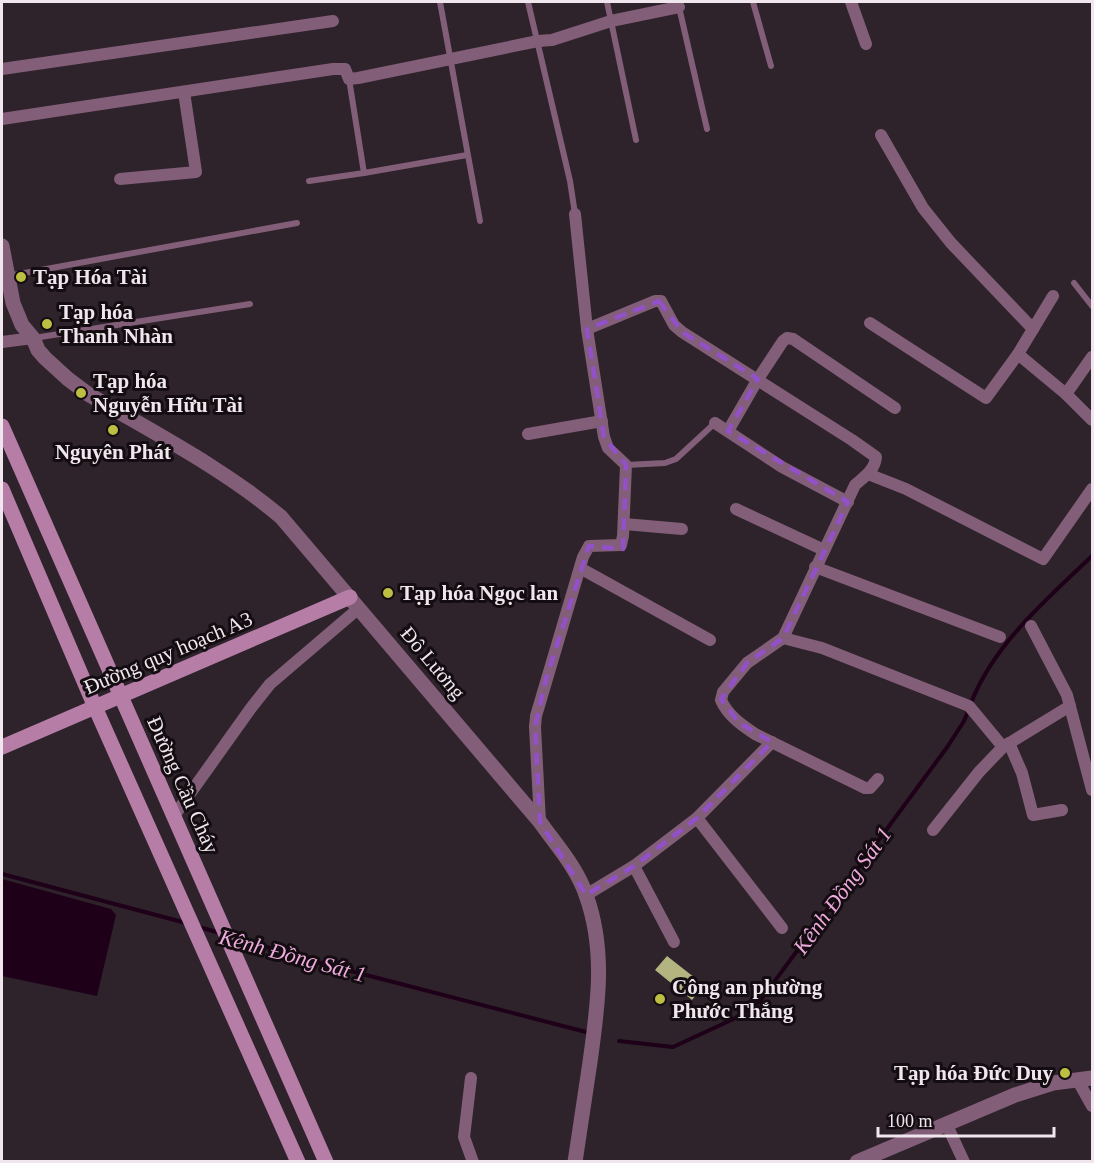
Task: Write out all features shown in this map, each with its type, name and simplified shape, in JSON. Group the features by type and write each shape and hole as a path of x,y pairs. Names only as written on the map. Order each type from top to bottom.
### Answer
{"main road":[{"name":"Đường Cầu Cháy","path":"2,426 326,1161"},
{"path":"2,489 95,707 298,1161"},
{"name":"Đường quy hoạch A3","path":"2,747 120,696 354,602"}],"street":[{"path":"851,2 866,44"},
{"path":"2,119 333,69 345,69 349,80 552,40 611,21 678,4"},
{"path":"2,69 333,21"},
{"path":"120,179 196,172 184,92"},
{"path":"881,135 923,208 944,235 1033,329"},
{"path":"540,822 536,716 580,568 589,546 621,545 624,524 626,465 608,448 602,422 586,329 575,214"},
{"name":"Đô Lương","path":"2,246 7,276 22,325 45,358 88,394 218,470 261,500 289,525 540,822 575,870 596,926 599,976 596,1016 576,1161"},
{"path":"870,323 986,398 1018,354 1053,296"},
{"path":"586,329 659,301 663,303 674,325 682,332 874,455 876,461 868,474 855,485 783,638 747,663 722,696 724,706 739,723 772,742 864,788 870,788 878,779"},
{"path":"2,342 33,338"},
{"path":"728,431 783,341 790,338 895,408"},
{"path":"1018,354 1066,394 1092,420"},
{"path":"1066,394 1092,357"},
{"path":"528,434 602,422"},
{"path":"716,423 782,467 848,502"},
{"path":"868,474 906,489 1043,559 1092,489"},
{"path":"736,509 824,550"},
{"path":"624,524 682,529"},
{"path":"815,567 1000,637"},
{"path":"580,568 710,640"},
{"path":"174,816 270,684 354,602"},
{"path":"1031,626 1067,695 1092,790"},
{"path":"783,638 822,648 969,706 1006,745 1022,773 1034,814 1062,810"},
{"path":"933,830 979,772 1006,745 1070,706"},
{"path":"586,895 634,866 697,818 772,742"},
{"path":"697,818 782,928"},
{"path":"634,866 674,942"},
{"path":"471,1077 464,1137 473,1161"},
{"path":"857,1161 1015,1095 1053,1083 1085,1078 1092,1106"},
{"path":"946,1123 964,1161"}],"lane":[{"path":"440,2 480,222"},
{"path":"528,2 570,181 575,214"},
{"path":"607,2 636,140"},
{"path":"753,2 771,66"},
{"path":"678,4 707,129"},
{"path":"349,80 364,173"},
{"path":"309,181 467,155"},
{"path":"7,276 297,223"},
{"path":"1074,283 1092,306"},
{"path":"33,338 250,304"},
{"path":"626,465 665,463 676,459 716,423"}],"highlighted area":[{"path":"659,301 682,332 758,379 728,431 848,502 783,638 747,663 721,699 739,723 772,742 697,818 634,866 586,895 540,822 535,727 546,679 589,546 623,549 626,465 604,437 587,329"}],"shaded area":[{"path":"2,879 111,909 116,915 97,996 2,976"}],"building":[{"path":"667,956 704,985 692,1000 655,970"}],"waterway":[{"name":"Kênh Đồng Sát 1","path":"971,703 993,661 1008,642 1040,606 1092,556"},
{"name":"Kênh Đồng Sát 1","path":"619,1041 673,1047 740,1016 760,1001 948,746 968,711"},
{"name":"Kênh Đồng Sát 1","path":"2,874 186,923"},
{"name":"Kênh Đồng Sát 1","path":"199,927 220,933"},
{"name":"Kênh Đồng Sát 1","path":"231,936 316,962 586,1032"}],"place":[{"name":"Tạp Hóa Tài","path":"21,277"},
{"name":"Tạp hóa Thanh Nhàn","path":"47,324"},
{"name":"Tạp hóa Nguyễn Hữu Tài","path":"81,393"},
{"name":"Nguyên Phát","path":"113,430"},
{"name":"Tạp hóa Ngọc lan","path":"388,593"},
{"name":"Công an phường Phước Thắng","path":"660,999"},
{"name":"Tạp hóa Đức Duy","path":"1065,1073"}]}
